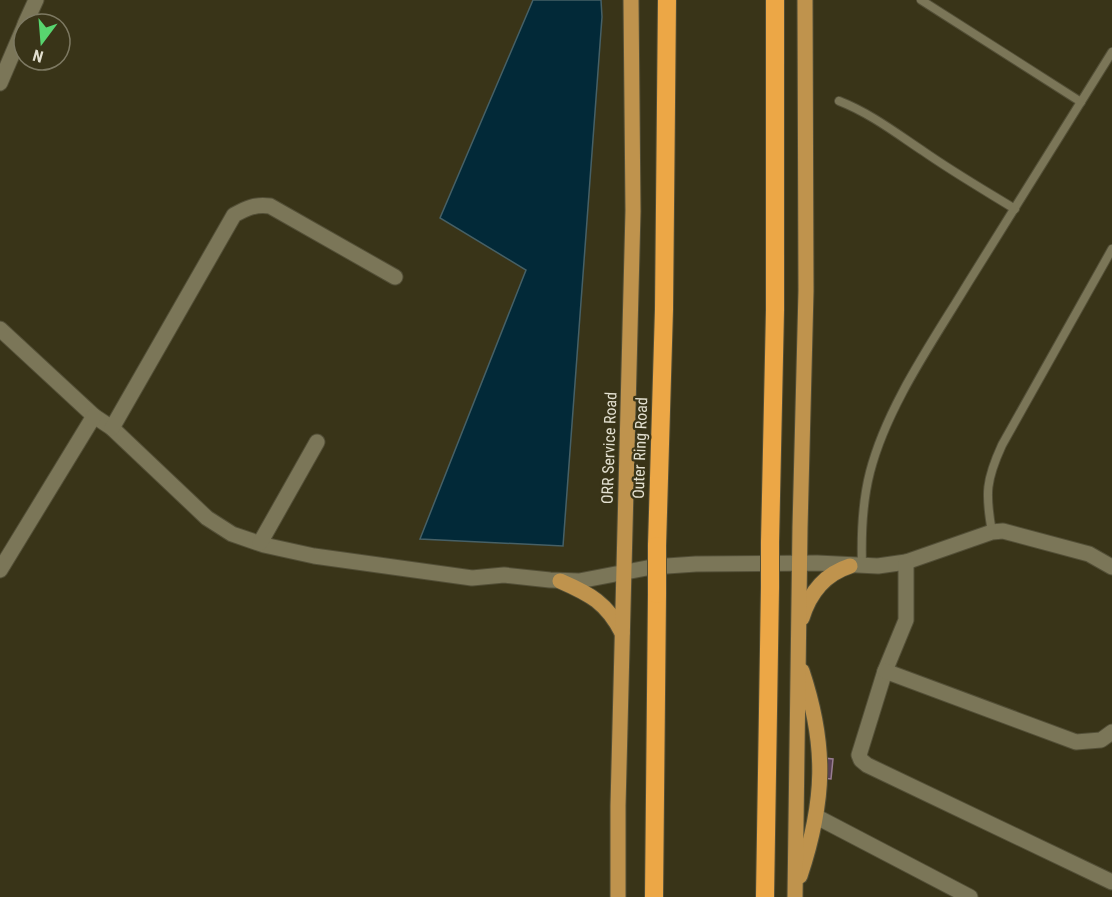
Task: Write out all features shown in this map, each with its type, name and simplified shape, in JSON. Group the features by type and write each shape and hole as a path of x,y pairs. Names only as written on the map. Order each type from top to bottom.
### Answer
{"highway":[{"name":"Outer Ring Road","path":"654,897 657,546 664,309 667,0"},
{"path":"765,897 775,310 775,0"}],"main road":[{"name":"ORR Service Road","path":"618,897 618,806 633,211 631,0"},
{"path":"795,893 799,563 806,291 805,0"},
{"path":"799,628 804,611 817,586 837,570 856,566"},
{"path":"560,581 591,595 603,605 615,618 622,633"},
{"path":"795,893 811,843 820,793 820,752 812,702 798,659"}],"street":[{"path":"0,83 12,56"},
{"path":"112,428 234,215 247,207 258,204 270,206 395,277"},
{"path":"0,329 94,416 112,428 207,518 232,534 314,556 472,578 504,575 579,581 672,565 799,563 856,566 906,562 992,532 1012,532 1089,554 1112,567"},
{"path":"0,570 94,416"},
{"path":"260,543 317,442"},
{"path":"906,562 906,620 885,671 859,755 861,760 867,765 1112,882"},
{"path":"885,671 1076,742 1101,740 1111,734"},
{"path":"817,817 970,897"}],"lane":[{"path":"921,0 1081,102"},
{"path":"856,566 861,540 863,504 870,471 895,407 1112,52"},
{"path":"839,101 856,107 1015,209"},
{"path":"992,532 986,492 991,468 1112,249"}],"water":[{"path":"533,0 601,0 602,17 563,546 420,539 526,270 440,218"}],"building":[{"path":"824,758 833,759 831,779 822,778"}]}
